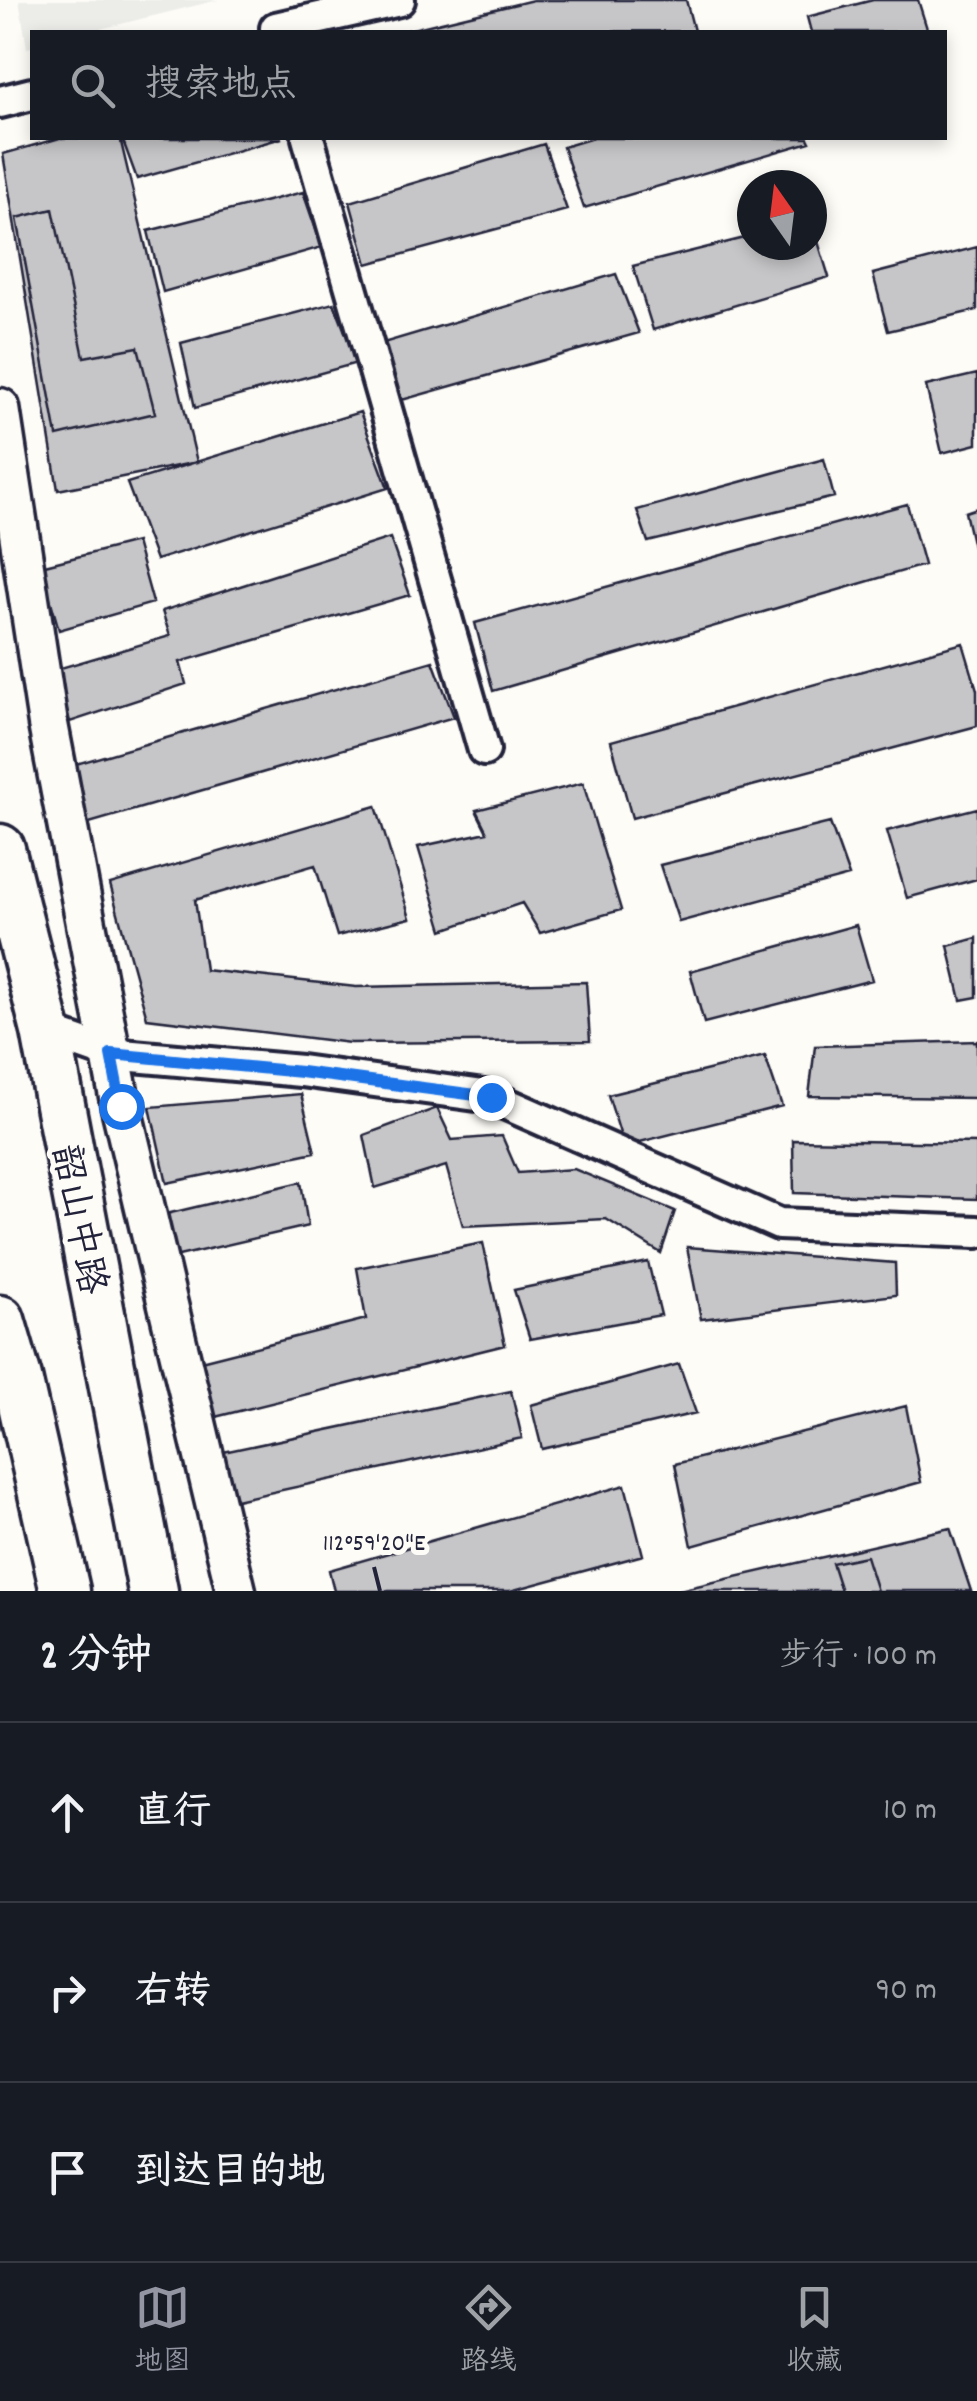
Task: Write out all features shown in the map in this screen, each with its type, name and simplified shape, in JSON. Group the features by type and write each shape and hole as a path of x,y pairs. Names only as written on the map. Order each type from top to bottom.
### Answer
{"main road":[{"name":"韶山中路","path":"0,849 46,1031 153,1591"},
{"path":"0,1320 8,1380 65,1591"}],"street":[{"path":"275,30 399,0"},
{"path":"0,102 30,94"},
{"path":"309,140 484,750"},
{"path":"0,408 48,724 111,1054 236,1591"},
{"path":"46,1031 111,1054 301,1072 491,1097 779,1224 977,1232"}],"shaded area":[{"path":"19,0 218,0 96,30 30,30 27,48"}],"building":[{"path":"533,0 686,0 694,30 408,30"},
{"path":"873,0 918,0 927,30 810,30 807,17"},
{"path":"53,140 120,140 197,462 58,490 3,154"},
{"path":"123,140 275,140 137,179"},
{"path":"586,140 810,142 584,208 563,147"},
{"path":"544,144 567,210 367,264 350,202"},
{"path":"303,192 322,247 163,292 148,231"},
{"path":"53,209 84,357 138,347 155,413 57,436 17,218"},
{"path":"737,240 737,260 824,260 829,277 653,330 633,266"},
{"path":"977,247 977,310 888,331 873,274"},
{"path":"616,274 639,333 402,400 383,343"},
{"path":"334,303 357,363 195,408 181,343"},
{"path":"977,374 977,444 942,453 926,386"},
{"path":"360,412 388,488 156,560 127,483"},
{"path":"824,459 834,497 648,542 637,510"},
{"path":"907,504 924,565 493,691 475,623"},
{"path":"977,508 977,560 976,560 965,512"},
{"path":"390,538 410,595 180,662 186,684 70,722 57,669 170,636 162,611"},
{"path":"136,542 153,603 59,630 41,566"},
{"path":"963,643 977,690 977,726 632,818 611,741"},
{"path":"433,661 454,717 86,824 69,766"},
{"path":"583,783 621,910 540,933 522,903 443,930 418,847 487,832 476,810"},
{"path":"376,806 410,918 337,936 315,865 195,900 205,970 356,987 586,982 590,1041 350,1043 147,1018 110,884"},
{"path":"977,808 977,879 907,898 887,831"},
{"path":"830,823 849,876 679,922 660,865"},
{"path":"856,925 872,980 704,1023 690,971"},
{"path":"977,938 977,997 961,1000 948,946"},
{"path":"977,1041 977,1098 809,1096 815,1046"},
{"path":"765,1056 782,1106 624,1146 608,1095"},
{"path":"301,1094 315,1152 167,1183 150,1107"},
{"path":"437,1108 452,1140 502,1136 518,1173 574,1169 675,1211 661,1253 606,1219 463,1226 446,1166 375,1188 364,1135"},
{"path":"793,1140 977,1143 977,1199 794,1193"},
{"path":"301,1182 308,1226 170,1258 158,1216"},
{"path":"483,1243 505,1345 203,1420 189,1364 366,1319 357,1268"},
{"path":"687,1247 895,1263 896,1295 701,1319"},
{"path":"648,1262 661,1315 530,1339 514,1290"},
{"path":"679,1364 696,1413 542,1449 531,1405"},
{"path":"511,1391 522,1438 227,1502 214,1454"},
{"path":"906,1406 921,1482 692,1546 675,1464"},
{"path":"625,1485 643,1555 510,1591 334,1591 329,1570"},
{"path":"950,1528 971,1591 675,1591"},
{"path":"866,1556 877,1591 841,1591 832,1563"}],"route":[{"path":"121,1106 111,1054 301,1072 491,1097"}]}
